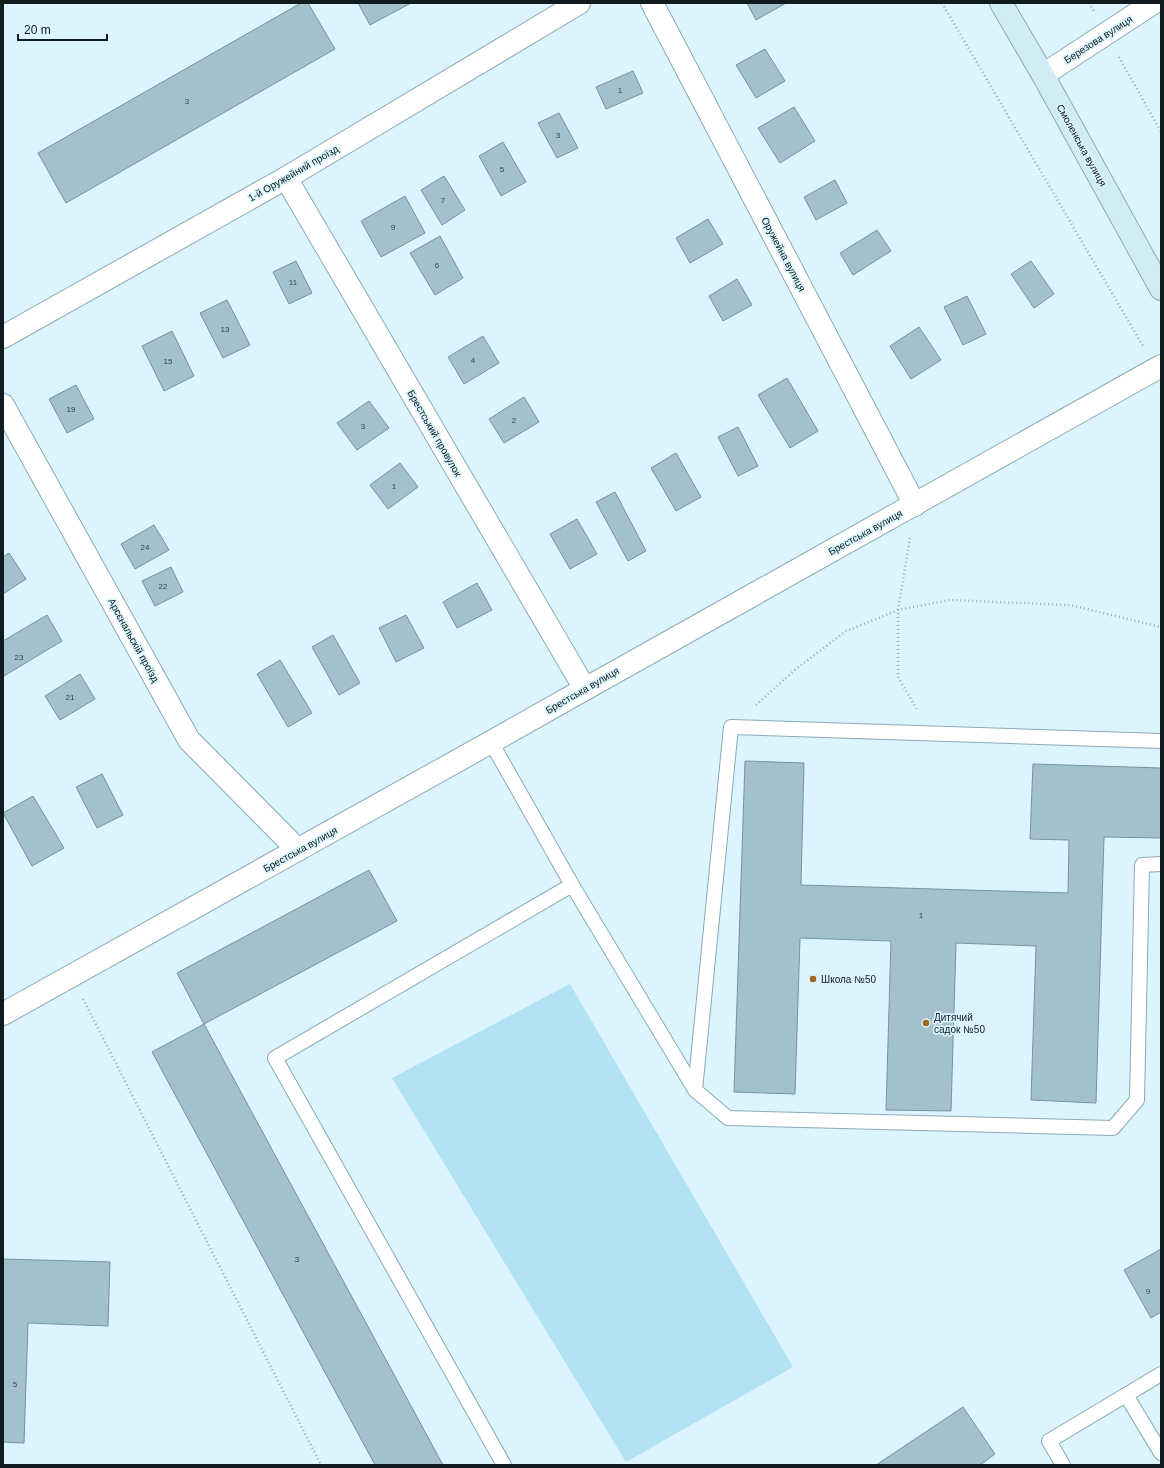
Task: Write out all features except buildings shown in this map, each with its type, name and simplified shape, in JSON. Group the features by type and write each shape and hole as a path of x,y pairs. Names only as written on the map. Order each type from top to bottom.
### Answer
{"street":[{"name":"1-й Оружейний проїзд","path":"3,337 286,178 579,3"},
{"name":"Оружейна вулиця","path":"652,3 915,504"},
{"name":"Смоленська вулиця","path":"1001,3 1043,75 1161,289"},
{"name":"Березова вулиця","path":"1043,75 1153,3"},
{"name":"Брестський провулок","path":"286,178 585,689"},
{"name":"Брестська вулиця","path":"3,1014 1159,368"},
{"name":"Арсєнальскій проїзд","path":"3,405 189,740 298,850"}],"lane":[{"path":"695,1090 731,727 1161,741"},
{"path":"491,742 572,885 695,1090 728,1118 1113,1128 1137,1100 1142,865 1161,864"},
{"path":"504,1465 275,1058 572,885"},
{"path":"1063,1465 1049,1441 1161,1374"},
{"path":"1126,1395 1161,1453"}],"path":[{"path":"942,3 1159,368"},
{"path":"1106,34 1161,132"},
{"path":"915,504 898,610 898,677 931,734"},
{"path":"731,727 796,669 846,631 898,610 950,600 1070,604 1161,627"},
{"path":"83,999 321,1465"}],"shaded area":[{"path":"570,984 793,1367 626,1462 392,1078"}],"place":[{"name":"Школа №50","path":"813,979"},
{"name":"Дитячий садок №50","path":"926,1023"}]}
